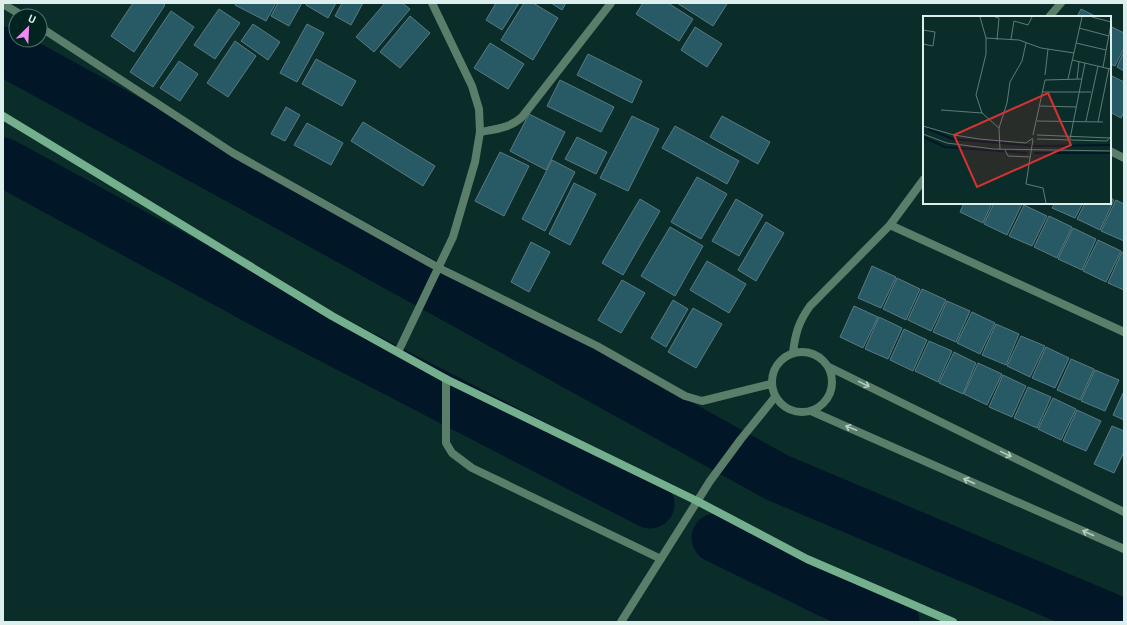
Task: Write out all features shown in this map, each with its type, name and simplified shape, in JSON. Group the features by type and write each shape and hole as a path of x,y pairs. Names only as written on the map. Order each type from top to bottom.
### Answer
{"street":[{"path":"398,352 453,237 475,162 480,132 479,109 472,86 432,3"},
{"path":"480,132 507,127 522,117 611,3"},
{"path":"1050,16 1061,3"},
{"path":"48,32 233,153 439,268 597,346 695,400 702,401 771,384"},
{"path":"3,116 332,316 446,379 697,501 808,559 953,622"},
{"path":"1111,152 1124,158"},
{"path":"793,353 795,334 800,320 810,306 890,225 923,180"},
{"path":"890,225 1124,332"},
{"path":"1124,512 829,367 822,359 813,354 803,352 793,353 784,357 776,365 772,374 771,384 775,397 782,405 791,410 801,413 811,412 1124,549"},
{"path":"811,412 826,401 831,394 833,384 829,367"},
{"path":"446,379 444,408 446,443 452,453 472,468 661,559"},
{"path":"621,622 710,481 775,397"}],"building":[{"path":"133,3 162,3 165,5 134,52 111,36"},
{"path":"236,3 276,3 266,21 235,5"},
{"path":"278,3 302,3 289,26 271,16"},
{"path":"307,3 336,3 328,18 306,5"},
{"path":"342,3 363,3 351,25 335,16"},
{"path":"385,3 402,3 410,9 374,52 356,37"},
{"path":"496,3 519,3 502,30 486,20"},
{"path":"524,3 533,3 558,18 533,60 501,40"},
{"path":"551,3 566,3 562,10"},
{"path":"643,3 668,3 693,19 679,41 636,14"},
{"path":"677,3 726,3 727,4 713,26"},
{"path":"219,9 240,23 215,59 194,45"},
{"path":"1081,9 1095,16 1078,16"},
{"path":"171,11 194,27 153,87 130,72"},
{"path":"410,16 430,33 400,68 380,52"},
{"path":"253,24 280,42 268,60 241,41"},
{"path":"307,24 324,33 297,82 280,73"},
{"path":"1111,26 1124,33 1124,48 1115,66 1111,64"},
{"path":"695,27 722,44 707,67 681,50"},
{"path":"235,41 256,56 228,97 207,83"},
{"path":"490,43 524,64 508,89 474,68"},
{"path":"1124,51 1124,71 1117,67"},
{"path":"588,54 642,81 632,103 577,75"},
{"path":"316,59 356,81 342,106 302,84"},
{"path":"179,61 198,74 180,101 160,88"},
{"path":"1112,76 1124,82 1124,112 1121,118 1111,113"},
{"path":"560,80 614,107 601,132 547,106"},
{"path":"286,107 300,115 285,141 271,134"},
{"path":"529,114 565,132 546,170 510,151"},
{"path":"632,116 659,129 628,191 600,178"},
{"path":"722,116 770,142 758,164 710,137"},
{"path":"363,122 435,166 423,186 351,141"},
{"path":"307,123 343,143 331,165 294,145"},
{"path":"675,126 739,161 727,184 662,148"},
{"path":"577,137 607,152 596,174 565,159"},
{"path":"500,152 529,166 504,216 475,201"},
{"path":"552,160 575,172 545,231 522,219"},
{"path":"697,177 727,194 701,239 671,222"},
{"path":"574,183 596,194 570,245 549,234"},
{"path":"1111,198 1114,200 1100,230 1077,219 1084,204 1111,204"},
{"path":"640,199 660,211 623,275 602,263"},
{"path":"736,199 763,215 739,256 712,241"},
{"path":"1116,200 1124,204 1124,241 1101,231"},
{"path":"964,204 992,204 983,223 960,212"},
{"path":"994,204 1022,204 1007,235 984,224"},
{"path":"1054,204 1082,204 1075,218 1052,208"},
{"path":"1024,205 1047,216 1032,246 1009,236"},
{"path":"1049,216 1072,227 1057,258 1034,247"},
{"path":"766,222 784,233 756,281 738,270"},
{"path":"670,227 703,246 675,296 641,276"},
{"path":"1073,228 1096,239 1082,270 1058,259"},
{"path":"1098,240 1121,251 1106,282 1083,271"},
{"path":"531,242 550,252 529,292 511,282"},
{"path":"1122,252 1124,253 1124,290 1108,283"},
{"path":"707,261 746,284 729,313 690,290"},
{"path":"872,266 896,277 881,308 858,298"},
{"path":"897,278 920,289 906,320 883,309"},
{"path":"622,280 645,293 621,333 598,320"},
{"path":"922,289 946,300 931,331 908,320"},
{"path":"673,300 688,309 666,347 651,338"},
{"path":"947,301 970,311 956,342 933,332"},
{"path":"854,306 878,317 863,348 840,337"},
{"path":"693,308 722,324 696,368 668,352"},
{"path":"972,312 995,323 980,354 957,343"},
{"path":"879,317 902,328 888,359 865,349"},
{"path":"996,324 1019,334 1006,365 982,355"},
{"path":"904,329 927,340 913,371 890,360"},
{"path":"1021,336 1045,346 1030,377 1007,366"},
{"path":"929,341 952,351 938,382 915,371"},
{"path":"1046,347 1069,358 1055,388 1032,378"},
{"path":"954,352 976,363 963,394 939,383"},
{"path":"1071,359 1094,369 1080,400 1057,390"},
{"path":"978,363 1002,374 987,405 964,394"},
{"path":"1095,370 1119,380 1105,411 1081,401"},
{"path":"1003,375 1026,386 1012,417 989,407"},
{"path":"1028,387 1051,397 1037,428 1014,418"},
{"path":"1124,391 1124,420 1113,415"},
{"path":"1053,398 1076,409 1061,440 1038,429"},
{"path":"1077,410 1101,421 1086,451 1063,441"},
{"path":"1112,426 1124,431 1124,452 1114,473 1094,464"}],"waterway":[{"path":"3,51 776,477 1120,622"},
{"path":"3,162 269,307 650,504"},
{"path":"716,538 826,592 895,622"}]}
